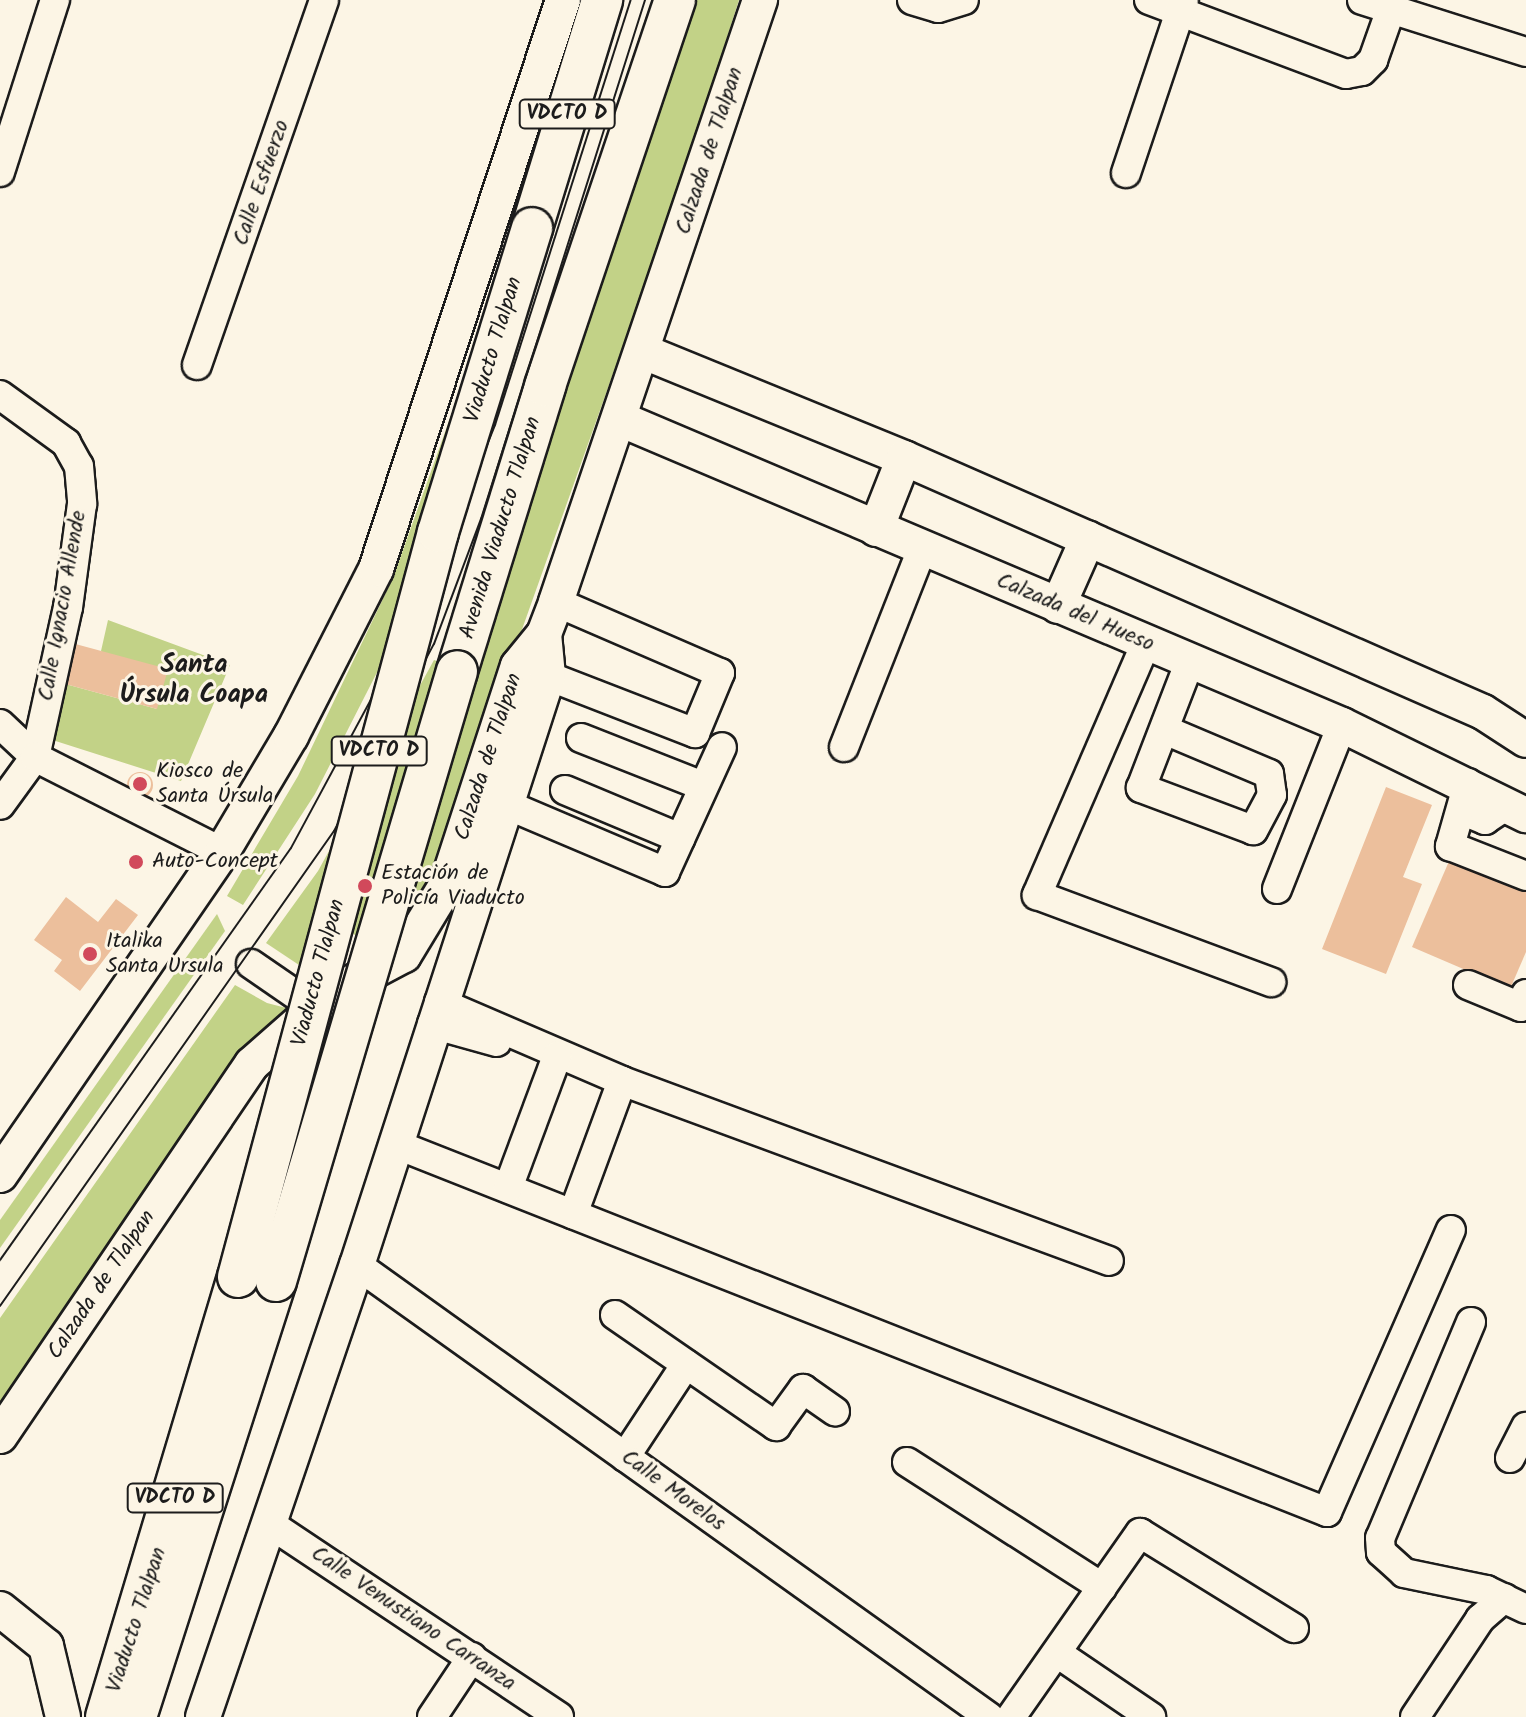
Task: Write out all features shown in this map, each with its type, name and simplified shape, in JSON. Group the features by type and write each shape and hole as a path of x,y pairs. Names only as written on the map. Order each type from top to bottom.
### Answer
{"highway":[{"name":"Viaducto Tlalpan","path":"136,1717 257,1279 438,532 602,0"},
{"name":"Avenida Viaducto Tlalpan","path":"457,671 545,386 675,0"},
{"name":"Viaducto Tlalpan","path":"106,1717 257,1279 457,671"}],"main road":[{"path":"0,1175 222,852 291,736 376,569 563,0"},
{"name":"Calzada de Tlalpan","path":"0,1436 252,1064 334,992 404,955 447,884 518,666 544,634 556,602 644,352 760,0"},
{"path":"644,352 904,458 1088,538 1483,712 1526,740"},
{"name":"Calzada del Hueso","path":"620,419 1342,725 1465,797 1516,810"},
{"path":"876,529 904,458"},
{"path":"1058,606 1088,538"},
{"path":"203,1717 357,1265 436,1013 548,676 544,634"},
{"path":"0,1609 46,1646 63,1717"}],"street":[{"path":"0,172 11,109 55,0"},
{"name":"Calle Esfuerzo","path":"197,365 324,0"},
{"path":"912,0 938,8 964,0"},
{"path":"1149,0 1182,6 1346,74 1362,71 1373,60 1391,9"},
{"path":"1362,0 1526,52"},
{"path":"1126,173 1182,6"},
{"name":"Calle Ignacio Allende","path":"0,395 66,443 79,466 82,504 68,607 35,757"},
{"path":"844,747 922,549"},
{"path":"548,676 695,733 720,673 556,602"},
{"path":"1146,643 1037,895 1271,982"},
{"path":"1165,730 1269,774 1272,795 1253,830 1141,788 1190,661"},
{"path":"0,724 35,757 222,852"},
{"path":"1277,889 1342,725"},
{"path":"581,738 703,786"},
{"path":"505,804 665,872 722,747"},
{"path":"0,805 35,757"},
{"path":"565,790 680,838"},
{"path":"1465,797 1450,846 1526,876"},
{"path":"251,964 315,1008"},
{"path":"1468,985 1521,1007 1526,994"},
{"path":"436,1013 1109,1261"},
{"path":"508,1188 549,1053"},
{"path":"573,1214 622,1081"},
{"path":"395,1144 1327,1512 1451,1230"},
{"name":"Calle Morelos","path":"357,1265 989,1717"},
{"path":"615,1315 776,1426 803,1389 835,1411"},
{"path":"1471,1322 1380,1538 1381,1552 1404,1573 1515,1603"},
{"path":"625,1457 686,1364"},
{"path":"1510,1458 1526,1427"},
{"path":"907,1462 1102,1587"},
{"name":"Calle Venustiano Carranza","path":"267,1522 559,1717"},
{"path":"1011,1717 1140,1533 1294,1628"},
{"path":"1415,1717 1480,1619 1515,1603"},
{"path":"1057,1653 1151,1717"},
{"path":"432,1717 472,1657"}],"green space":[{"path":"694,0 739,0 676,197 442,854 421,902 385,948 337,927 314,975 266,943 318,871 434,660 471,674"},
{"path":"491,303 418,592 315,794 243,905 227,896 298,776 393,578"},
{"path":"108,620 230,665 181,781 43,737 58,682 157,709 101,651"},
{"path":"217,914 225,931 0,1248 0,1220"},
{"path":"235,985 267,1003 294,1010 0,1424 0,1318"}],"building":[{"path":"68,642 168,669 157,709 58,682"},
{"name":"Kiosco de Santa Úrsula","path":"140,772 150,775 153,785 150,795 140,798 130,795 127,785 130,775"},
{"path":"1386,787 1432,805 1403,877 1422,884 1386,974 1322,949"},
{"path":"1453,852 1526,883 1526,952 1510,989 1412,947"},
{"path":"66,897 98,922 116,899 138,915 80,991 54,971 62,960 34,940"}],"tram line":[{"path":"0,1260 291,848 427,595 495,425 631,0"},
{"path":"0,1306 334,831 434,644 481,519 645,0"}],"place":[{"name":"Kiosco de Santa Úrsula","path":"140,784"},
{"name":"Auto-Concept","path":"136,862"},
{"name":"Estación de Policía Viaducto","path":"365,886"},
{"name":"Italika Santa Ursula","path":"90,954"}],"district":[{"name":"Santa Úrsula Coapa","path":"194,681"}]}
